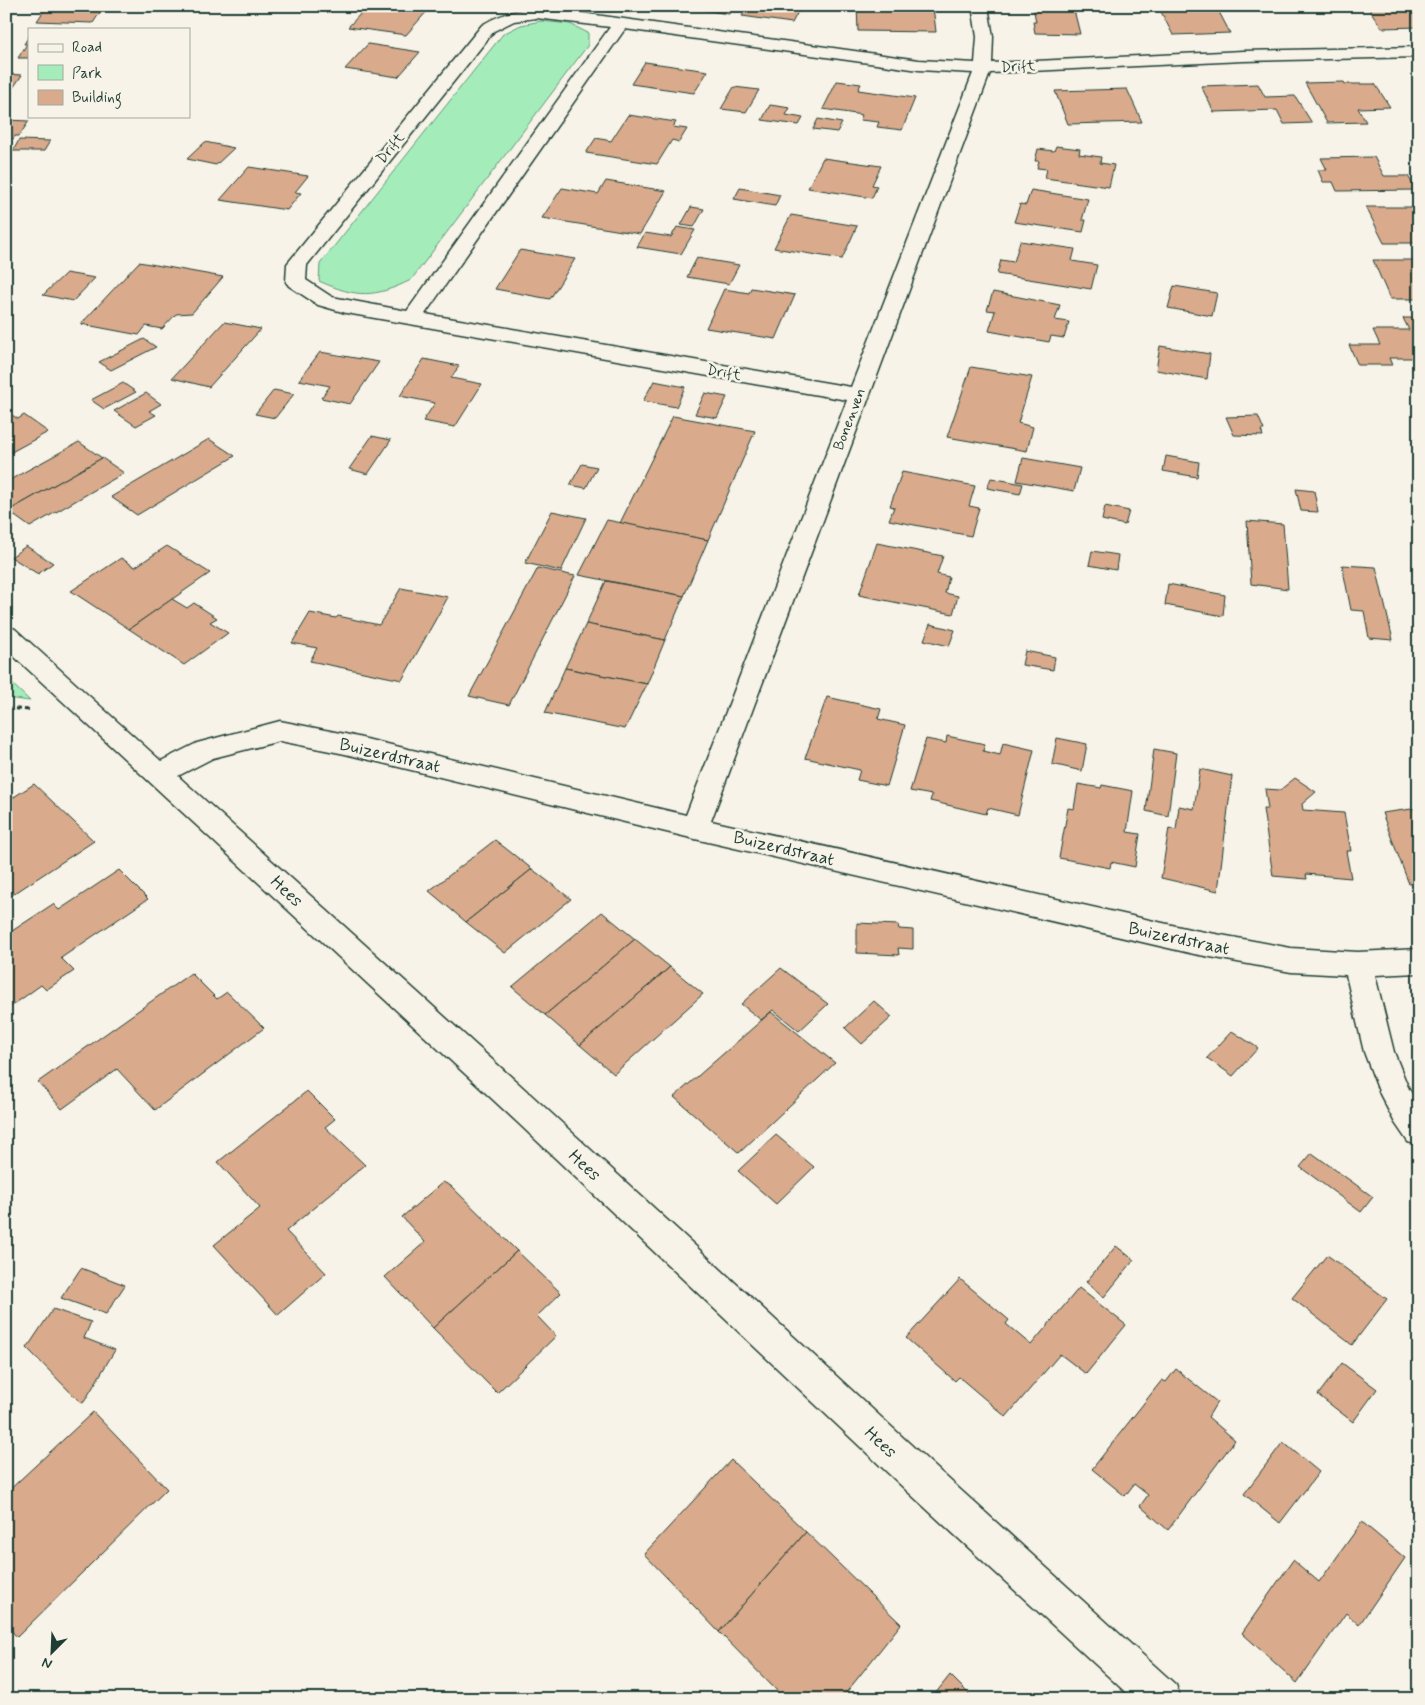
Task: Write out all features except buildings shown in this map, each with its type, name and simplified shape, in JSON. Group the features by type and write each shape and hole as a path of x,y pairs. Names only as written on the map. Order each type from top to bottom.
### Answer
{"street":[{"name":"Bonenven","path":"695,828 983,68 985,38 980,6"},
{"name":"Drift","path":"858,395 346,308 325,301 296,282 296,264 488,28 504,18 521,13 545,13 919,65 983,68 1243,56 1412,52"},
{"path":"412,318 620,24"},
{"path":"1412,52 1419,71"},
{"name":"Hees","path":"6,634 528,1112 920,1478 1162,1699"},
{"name":"Buizerdstraat","path":"158,774 206,750 280,731 345,744 695,828 1194,942 1291,960 1358,964 1419,961"},
{"path":"1358,964 1386,1077 1419,1132"}],"green space":[{"path":"541,21 570,24 588,33 588,45 411,280 386,290 365,294 344,291 319,281 320,264 503,34 521,25"},
{"path":"6,678 30,701 6,698"}]}
